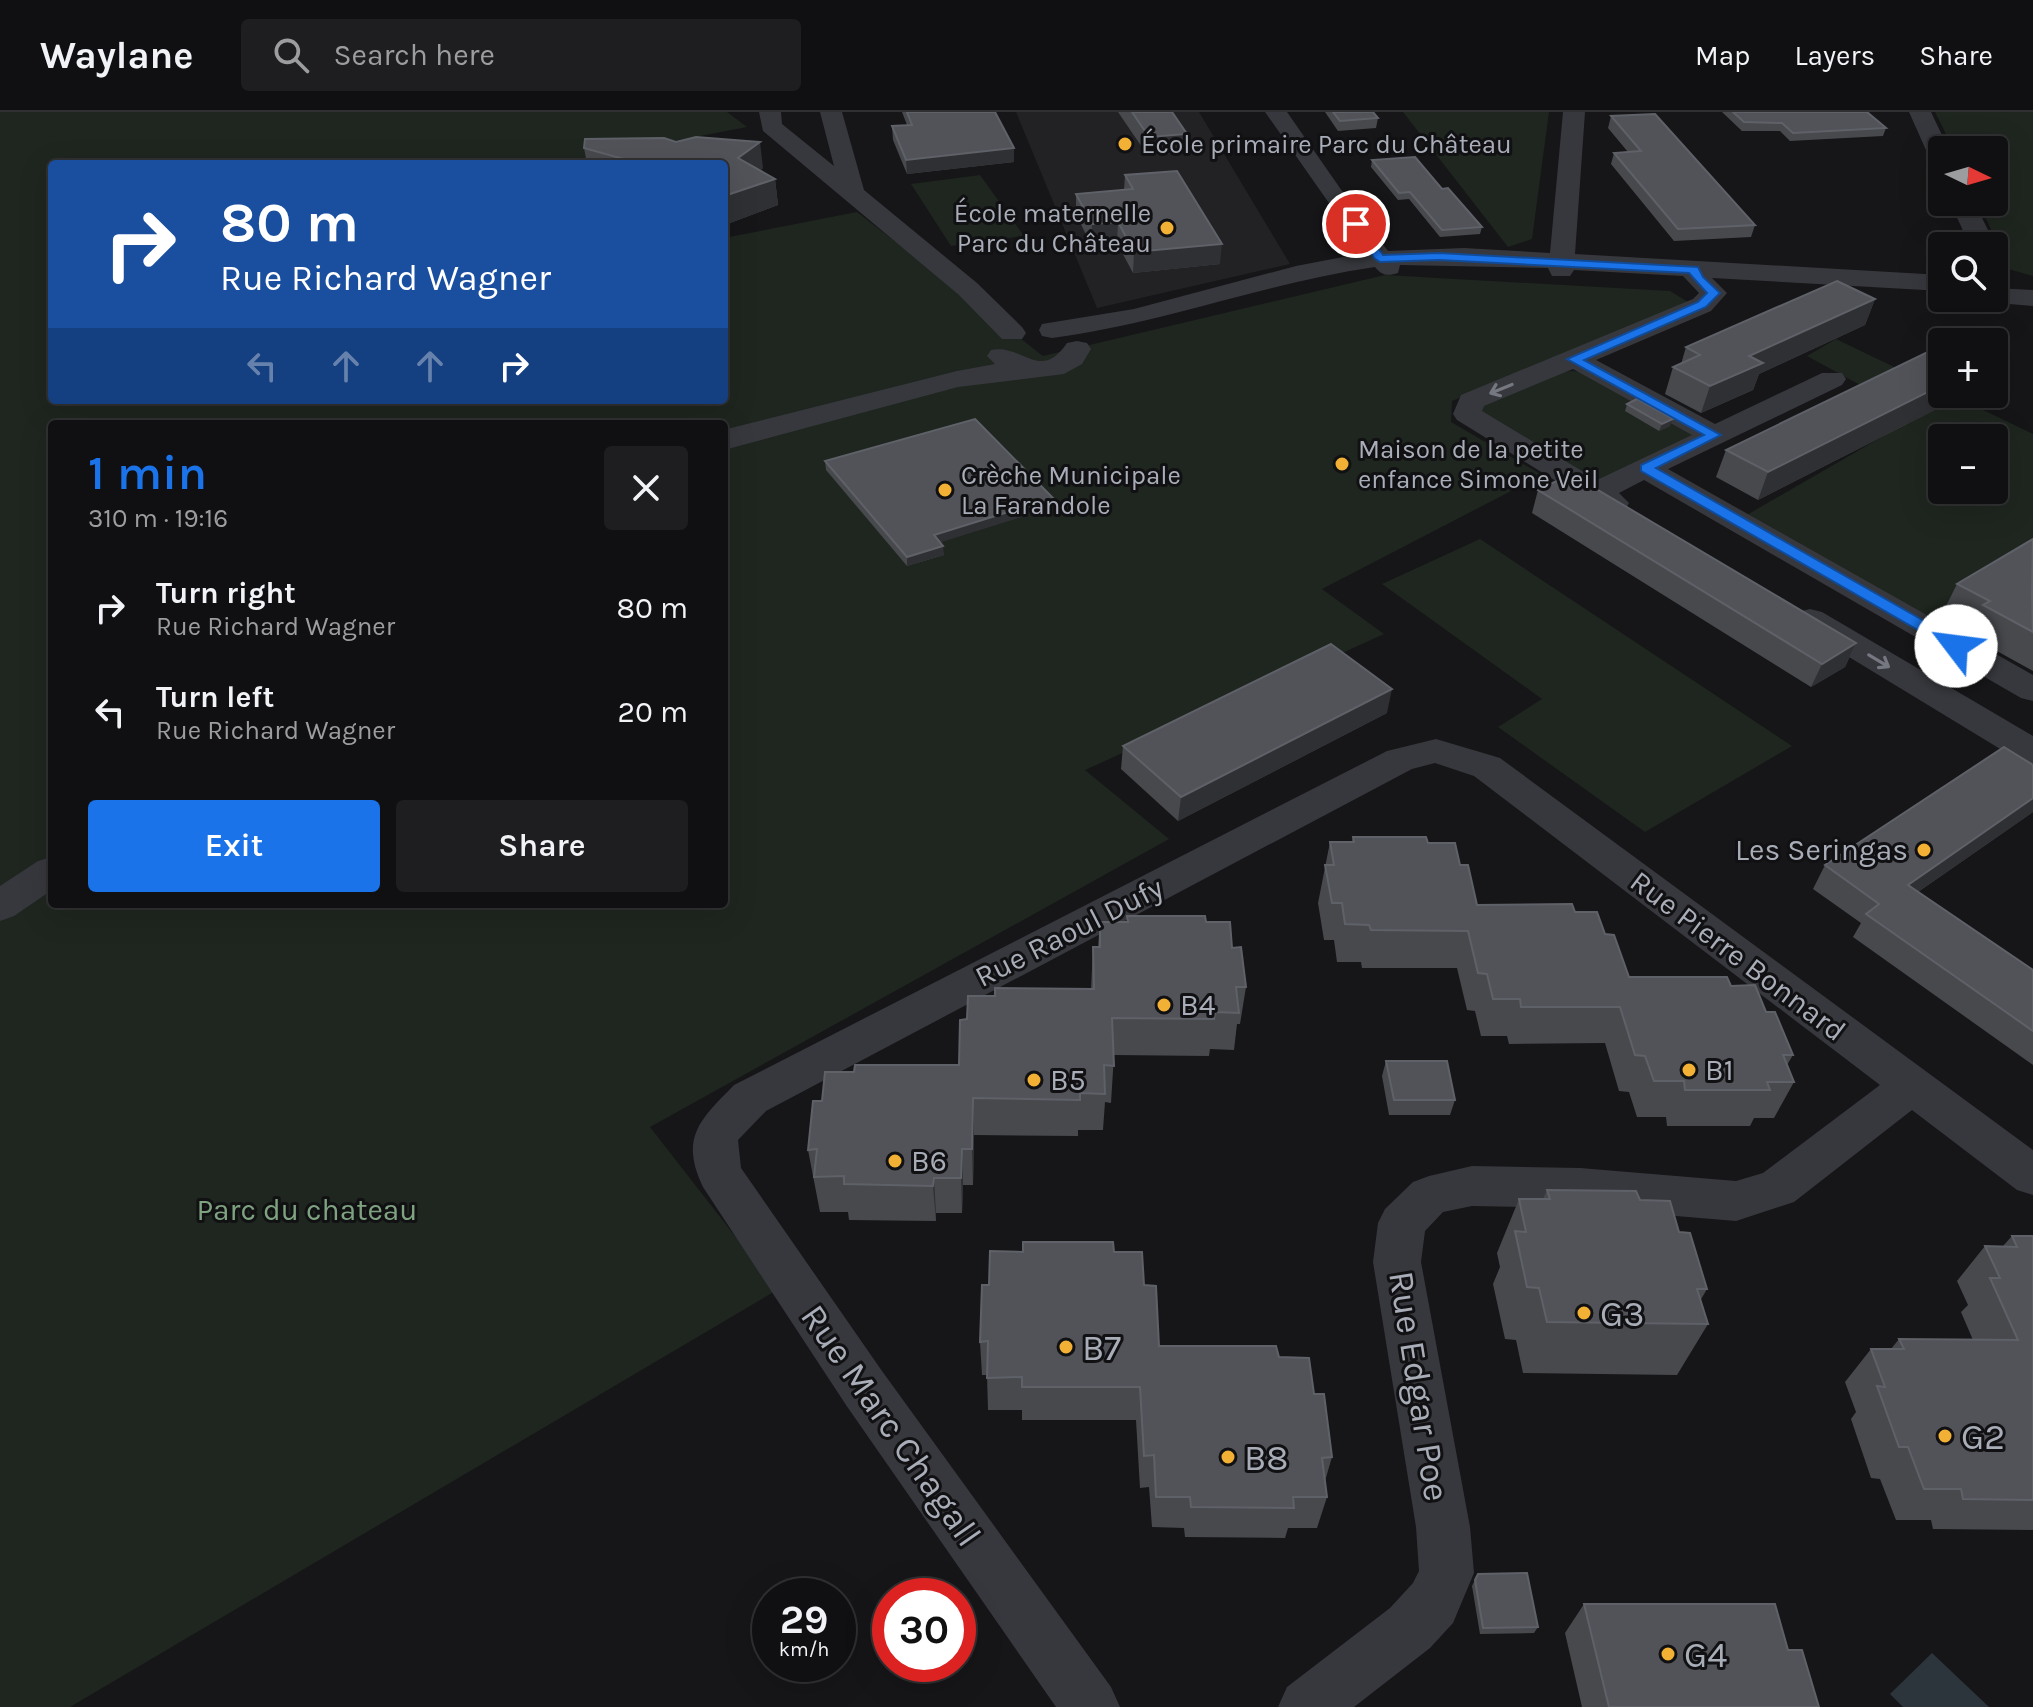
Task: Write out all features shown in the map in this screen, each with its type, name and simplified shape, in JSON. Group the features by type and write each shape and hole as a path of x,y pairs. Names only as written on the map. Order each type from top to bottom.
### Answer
{"street":[{"path":"773,112 771,126 968,289 1005,340 1007,362 1025,368"},
{"path":"831,112 852,192"},
{"path":"1276,112 1384,263"},
{"path":"1560,266 1574,112 1587,112"},
{"path":"1920,112 1931,136"},
{"path":"728,439 957,379 1057,366 1072,359 1077,349 1384,263"},
{"path":"728,426 1005,340 1118,320 1334,265 1560,266 1928,292"},
{"path":"1696,274 1928,282"},
{"path":"1636,516 1467,414 1471,401 1702,305 1714,293 1696,274"},
{"path":"1052,330 1068,336 1077,349"},
{"path":"1574,359 1714,435"},
{"path":"1596,492 1832,379"},
{"path":"1645,468 2033,690"},
{"path":"1785,605 2033,752"},
{"name":"Rue Pierre Bonnard","path":"1436,751 1487,767 1910,1087 2033,1176"},
{"name":"Rue Raoul Dufy","path":"715,1134 750,1098 857,1041 1400,760 1436,751"},
{"path":"0,881 48,849"},
{"path":"0,906 48,874"},
{"name":"Rue Edgar Poe","path":"1307,1707 1410,1628 1433,1603 1447,1573 1443,1527 1397,1262 1402,1223 1429,1196 1472,1186 1580,1188 1736,1201 1778,1188 1910,1087"},
{"name":"Rue Marc Chagall","path":"715,1134 719,1173 1071,1700"}],"shaded area":[{"name":"École maternelle Parc du Château","path":"1016,112 1199,112 1290,264 1097,308"},
{"path":"1932,1653 1989,1707 1903,1707 1890,1694"}],"green space":[{"name":"Parc du chateau","path":"0,112 727,112 747,127 575,160 48,160 48,404 728,404 728,237 857,212 1043,356 1385,275 1670,291 1688,302 1452,401 1451,422 1542,475 1322,589 1384,634 1085,770 1169,839 650,1127 777,1290 70,1707 0,1707"},
{"path":"1403,112 1549,112 1532,239 1508,247"},
{"path":"1935,112 2033,112 2033,276 2008,269 2008,232 1992,232 1985,216 2008,216 2008,136 1947,136"},
{"path":"980,175 1024,236 951,246 911,184"},
{"path":"1836,339 1928,383 1928,408 1979,408 2033,434 2033,559 1928,621 1745,516 1906,423 1875,393 1807,356"},
{"path":"1561,372 1581,372 1691,433 1692,438 1596,492 1479,418 1479,407"},
{"path":"1480,539 1792,746 1645,832 1498,727 1542,699 1382,584"}],"building":[{"path":"907,112 995,112 1014,148 906,160 892,126 912,125"},
{"path":"1132,112 1172,112 1187,134 1149,137"},
{"path":"1333,112 1373,112 1378,118 1340,121"},
{"path":"1733,112 1867,112 1886,128 1793,133 1782,123 1744,122"},
{"path":"1655,114 1755,225 1678,229 1614,153 1641,151 1611,116"},
{"path":"696,137 760,142 738,158 775,179 728,195 728,160 627,160 584,148 585,139 664,138 676,142"},
{"path":"1415,157 1442,189 1448,188 1482,227 1442,230 1410,192 1399,193 1372,160"},
{"path":"1177,171 1222,244 1134,252 1118,222 1092,224 1076,194 1133,189 1125,175"},
{"path":"1837,281 1875,299 1749,356 1763,363 1710,386 1673,367 1700,355 1686,347"},
{"path":"1928,352 1928,392 1768,472 1726,450"},
{"path":"1637,399 1673,419 1662,424 1627,404"},
{"name":"Crèche Municipale La Farandole","path":"975,419 1053,498 934,535 943,546 907,557 825,461"},
{"path":"1571,474 1856,643 1822,664 1538,490"},
{"path":"2033,539 2033,632 1983,605 1990,601 1957,584"},
{"path":"1331,644 1392,689 1181,797 1123,746"},
{"path":"2004,747 2033,765 2033,798 1908,885 2033,970 2033,1031 1866,914 1879,904 1825,865"},
{"path":"1353,837 1426,837 1428,843 1455,843 1460,865 1468,865 1477,905 1572,904 1575,912 1597,912 1605,934 1614,935 1629,977 1727,977 1731,986 1755,985 1766,1012 1775,1012 1793,1055 1783,1055 1794,1082 1767,1082 1770,1090 1685,1090 1684,1081 1654,1081 1645,1056 1635,1055 1620,1007 1521,1007 1520,999 1493,999 1487,974 1478,973 1468,931 1371,930 1369,925 1345,924 1342,903 1332,903 1325,865 1334,865 1330,842 1354,842"},
{"path":"1127,916 1205,916 1206,922 1230,922 1232,948 1241,947 1246,987 1236,987 1239,1013 1215,1012 1214,1019 1112,1018 1114,1066 1104,1065 1105,1094 1080,1093 1080,1100 973,1098 972,1149 962,1149 961,1178 934,1178 933,1186 844,1184 844,1176 814,1177 817,1149 808,1150 813,1101 822,1101 825,1072 854,1072 855,1065 959,1065 960,1020 967,1019 968,996 995,996 995,988 1094,989 1093,947 1100,947 1100,922 1128,922"},
{"path":"1386,1061 1447,1061 1455,1100 1394,1100"},
{"path":"1547,1190 1636,1191 1640,1200 1670,1201 1679,1232 1690,1233 1707,1289 1697,1289 1708,1324 1547,1322 1539,1288 1527,1287 1515,1231 1526,1232 1519,1199 1550,1199"},
{"path":"2012,1236 2033,1236 2033,1500 1963,1499 1961,1489 1924,1489 1908,1447 1899,1447 1877,1386 1885,1387 1871,1349 1904,1349 1899,1339 2018,1340 1990,1278 2000,1278 1985,1246 2017,1247"},
{"path":"1023,1242 1113,1242 1114,1252 1142,1252 1144,1285 1156,1286 1159,1346 1276,1346 1279,1357 1309,1358 1314,1394 1324,1394 1332,1457 1322,1458 1327,1497 1293,1497 1294,1508 1191,1507 1190,1497 1156,1497 1154,1455 1144,1456 1140,1387 1022,1387 1022,1377 987,1378 988,1341 980,1342 982,1285 989,1285 990,1251 1023,1252"},
{"path":"1527,1573 1538,1627 1483,1628 1475,1580 1478,1574"},
{"path":"1584,1604 1775,1604 1788,1650 1802,1650 1819,1707 1609,1707"}],"place":[{"name":"École primaire Parc du Château","path":"1125,144"},
{"name":"École maternelle Parc du Château","path":"1167,228"},
{"name":"Maison de la petite enfance Simone Veil","path":"1342,464"},
{"name":"Crèche Municipale La Farandole","path":"945,490"},
{"name":"Les Seringas","path":"1924,850"},
{"name":"B4","path":"1164,1005"},
{"name":"B1","path":"1689,1070"},
{"name":"B5","path":"1034,1080"},
{"name":"B6","path":"895,1161"},
{"name":"G3","path":"1584,1313"},
{"name":"B7","path":"1066,1347"},
{"name":"G2","path":"1945,1436"},
{"name":"B8","path":"1228,1457"},
{"name":"G4","path":"1668,1654"}],"route":[{"path":"1356,224 1380,258 1439,256 1694,269 1697,279 1714,293 1702,305 1574,359 1714,435 1645,468 1956,646"}]}
